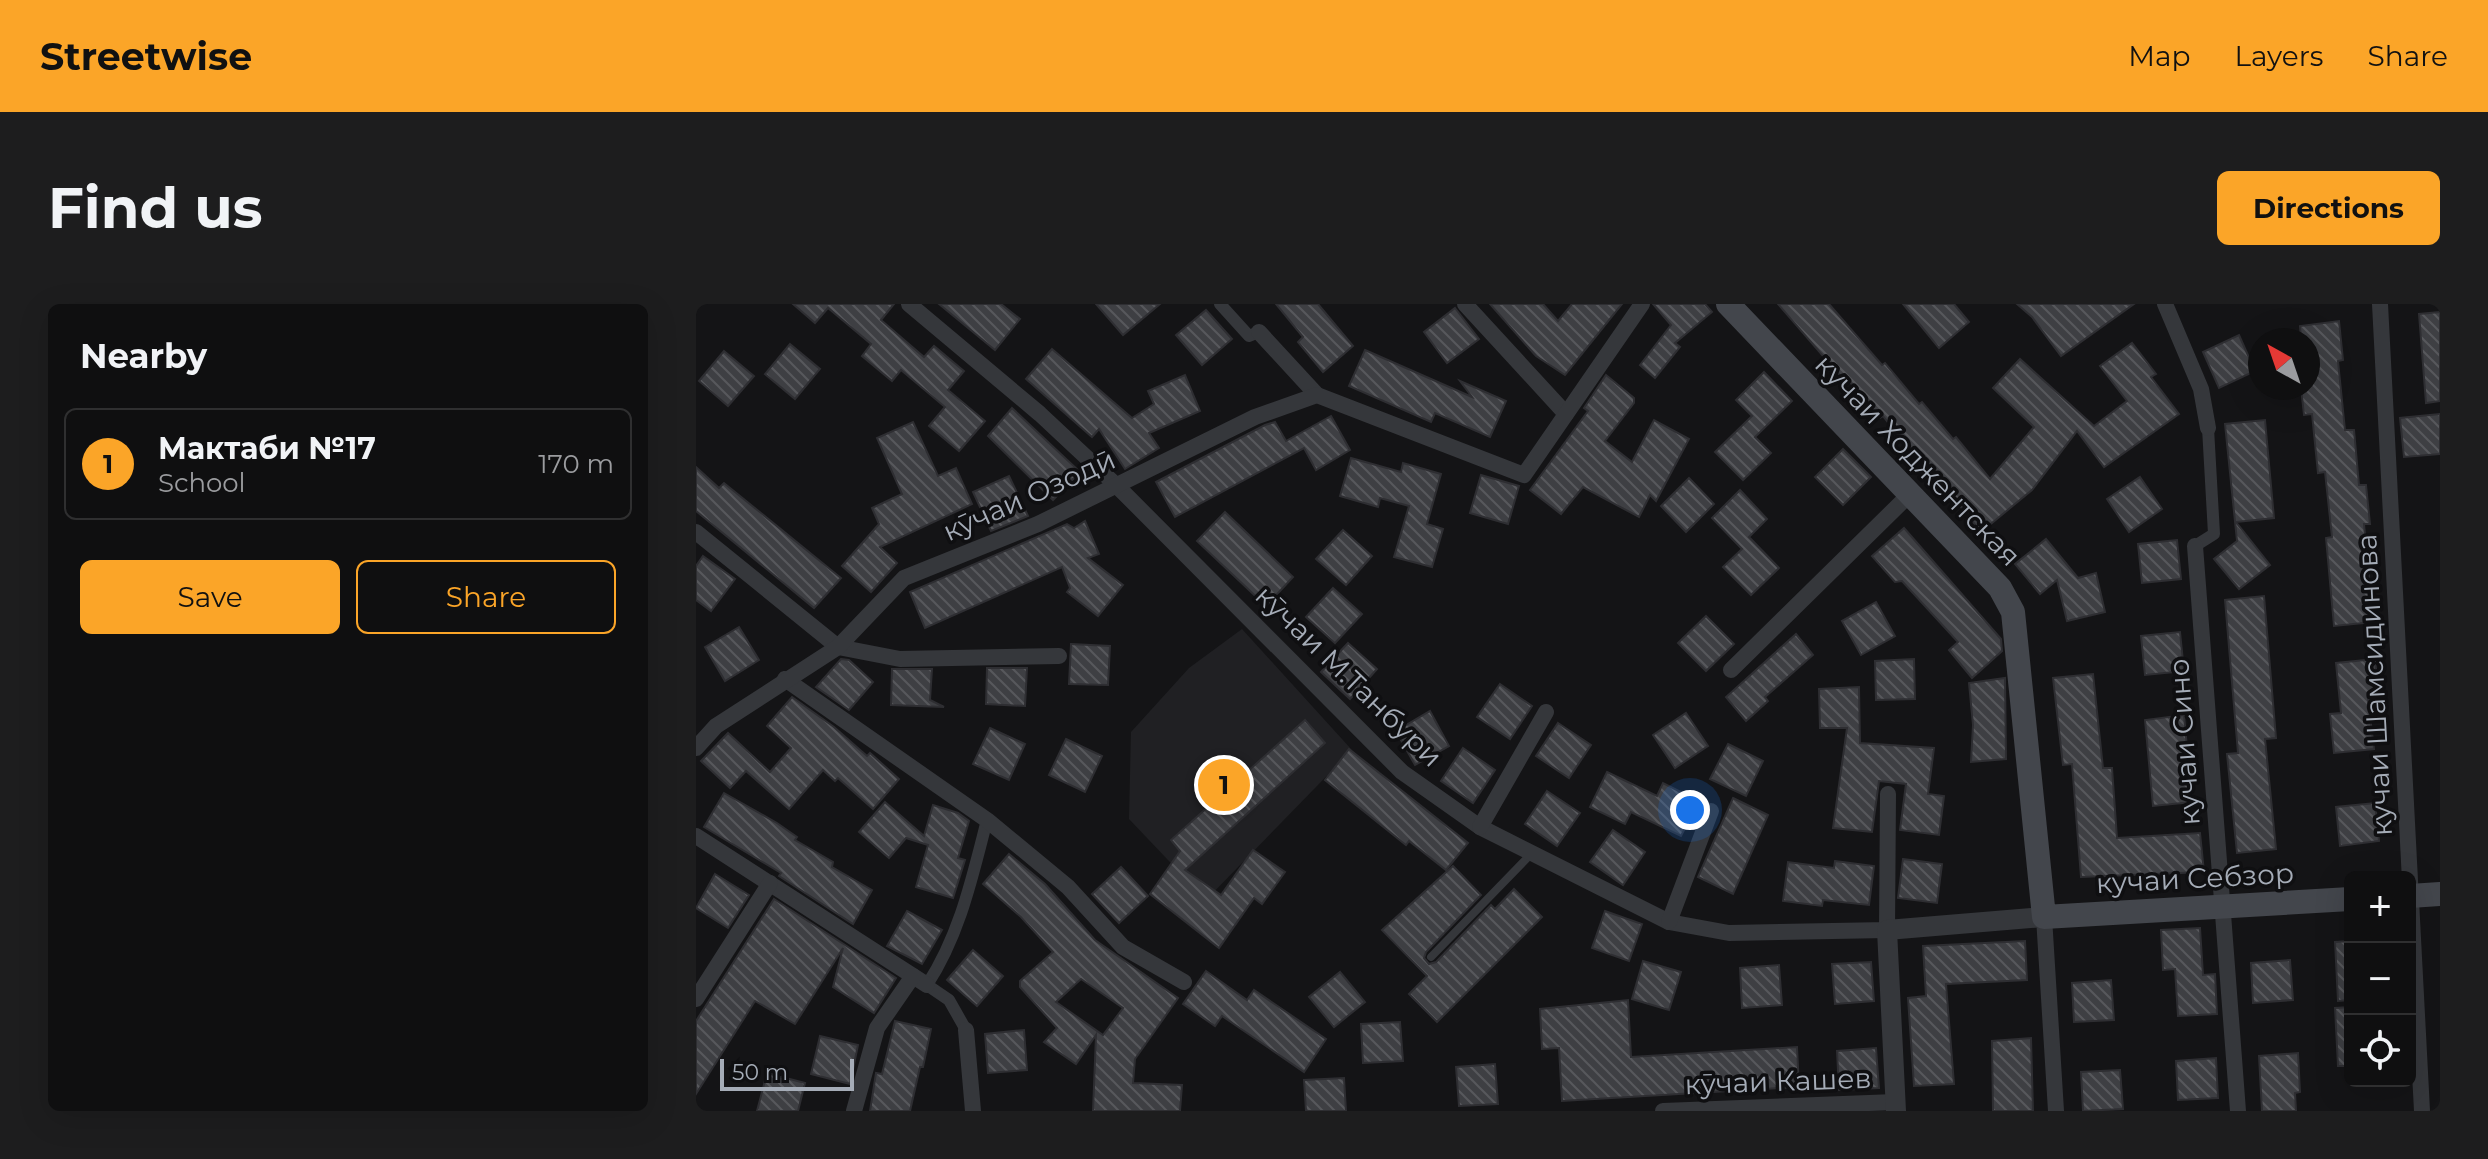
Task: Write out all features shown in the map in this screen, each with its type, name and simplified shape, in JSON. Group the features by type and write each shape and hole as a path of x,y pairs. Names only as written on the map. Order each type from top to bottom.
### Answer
{"main road":[{"name":"кучаи Ходжентская","path":"1728,304 2000,588 2013,612 2044,917"},
{"path":"2416,896 2440,894"},
{"name":"кучаи Себзор","path":"2044,917 2344,899"}],"street":[{"name":"кӯчаи М.Танбури","path":"909,304 1040,414 1117,486 1402,772 1480,827 1669,922 1729,933 1887,930 2044,917"},
{"path":"1220,304 1249,336 1259,332 1317,395 1524,475 1642,304"},
{"path":"1465,304 1566,414"},
{"path":"2165,304 2201,389 2208,428"},
{"name":"кучаи Шамсидинова","path":"2380,304 2410,871"},
{"name":"кӯчаи Озодӣ","path":"696,748 716,726 838,647 904,578 1038,524 1255,417 1317,395"},
{"name":"кучаи Сино","path":"2208,428 2214,534 2195,546 2238,1111"},
{"path":"1731,670 1910,494"},
{"path":"696,532 838,647 900,659 1059,656"},
{"path":"785,679 987,820 1068,887 1123,947 1184,982"},
{"path":"1480,827 1546,712"},
{"path":"1888,794 1887,930 1895,1107"},
{"path":"1669,922 1711,811"},
{"path":"854,1111 877,1028 948,952 966,902 987,820"},
{"path":"696,836 949,1000 966,1030 973,1111"},
{"path":"696,999 770,883"},
{"path":"2044,917 2056,1111"},
{"name":"кучаи Шамсидинова","path":"2413,943 2422,1111"},
{"name":"кӯчаи Кашев","path":"1663,1111 1895,1107"}],"lane":[{"path":"1431,957 1533,853"}],"shaded area":[{"path":"1242,629 1352,750 1206,900 1129,819 1131,732 1189,668"}],"building":[{"path":"793,304 894,304 881,320 924,357 934,346 964,371 948,390 985,421 959,451 929,426 945,407 901,370 892,381 862,356 871,344 828,308 815,323"},
{"path":"939,304 1001,304 1020,319 995,350"},
{"path":"1096,304 1160,304 1123,335"},
{"path":"1276,304 1318,304 1353,346 1323,372 1298,342 1303,337"},
{"path":"1490,304 1543,304 1558,321 1572,304 1622,304 1565,375 1536,356"},
{"path":"1653,304 1705,304 1712,312 1675,343 1680,347 1655,378 1640,365 1671,325"},
{"path":"1778,304 1829,304 1919,404 1922,402 1953,439 1956,437 1990,479 2034,427 1993,388 2020,359 2094,426 2127,401 2100,366 2132,343 2156,374 2151,377 2179,414 2104,467 2077,431 2032,490 1981,532 1919,455 1916,457 1845,376 1842,378"},
{"path":"1903,304 1954,304 1969,322 1939,348"},
{"path":"2017,304 2134,304 2061,356 2032,317"},
{"path":"1455,308 1479,339 1447,363 1424,332"},
{"path":"1206,310 1232,339 1202,365 1176,335"},
{"path":"2440,312 2440,401 2426,403 2419,314"},
{"path":"2339,321 2343,360 2338,361 2345,430 2354,430 2359,485 2366,485 2370,524 2364,524 2373,622 2334,626 2326,538 2332,537 2325,472 2318,473 2312,414 2304,415 2302,400 2320,400 2320,328 2300,326"},
{"path":"2239,335 2248,355 2248,374 2219,388 2203,352"},
{"path":"790,344 820,369 795,399 765,374"},
{"path":"1052,349 1132,418 1154,404 1148,391 1185,375 1200,411 1149,433 1159,448 1125,469 1099,429 1092,437 1026,379"},
{"path":"1365,350 1472,397 1460,381 1506,401 1490,437 1435,413 1431,422 1349,386"},
{"path":"724,351 754,376 728,406 699,381"},
{"path":"1764,372 1792,401 1755,437 1771,453 1743,480 1715,452 1752,416 1736,400"},
{"path":"1606,375 1634,398 1634,403 1605,441 1632,462 1654,420 1689,439 1656,501 1650,495 1639,517 1583,487 1561,514 1530,490 1588,411 1584,408"},
{"path":"1012,408 1080,472 1053,500 988,436"},
{"path":"2440,414 2440,454 2404,457 2400,418"},
{"path":"1331,416 1350,450 1316,470 1304,448 1175,517 1156,482 1265,425 1275,422 1286,441"},
{"path":"2265,420 2274,518 2236,522 2270,565 2239,589 2214,559 2237,541 2225,424"},
{"path":"913,422 938,476 956,468 972,504 880,547 897,563 871,592 842,566 879,524 872,508 902,494 877,438"},
{"path":"1843,449 1871,477 1843,505 1815,477"},
{"path":"1351,458 1401,472 1403,463 1441,474 1427,524 1443,529 1432,567 1394,557 1409,506 1380,498 1378,507 1340,496"},
{"path":"696,467 719,488 724,483 841,578 814,608 696,511"},
{"path":"1481,475 1519,486 1508,524 1470,513"},
{"path":"1009,476 1028,516 991,531 973,492"},
{"path":"2140,477 2162,509 2129,532 2107,499"},
{"path":"1689,478 1714,504 1686,532 1661,506"},
{"path":"1740,490 1767,519 1749,537 1779,568 1751,595 1723,567 1742,549 1712,518"},
{"path":"1225,512 1293,577 1266,606 1197,541"},
{"path":"1085,521 1099,554 1088,558 1123,585 1098,616 1067,592 1070,588 1062,567 925,628 910,592 1067,524 1074,528"},
{"path":"1904,528 2001,639 2002,651 1972,678 1949,650 1958,642 1902,581 1895,582 1872,556"},
{"path":"1343,530 1372,556 1346,585 1316,559"},
{"path":"2046,539 2078,578 2096,573 2105,612 2067,621 2057,580 2040,594 2015,564"},
{"path":"2177,540 2181,579 2142,583 2138,544"},
{"path":"703,556 735,579 711,611 696,600 696,566"},
{"path":"1333,588 1362,614 1335,643 1306,617"},
{"path":"2264,596 2276,738 2265,739 2276,849 2237,853 2227,754 2238,753 2225,600"},
{"path":"1876,602 1895,636 1861,655 1842,621"},
{"path":"1706,616 1734,644 1706,671 1678,643"},
{"path":"739,627 759,660 725,681 705,647"},
{"path":"2180,632 2184,671 2145,675 2141,636"},
{"path":"1796,634 1813,655 1765,697 1768,701 1746,721 1726,697"},
{"path":"1348,643 1377,669 1350,699 1321,672"},
{"path":"1071,644 1110,646 1108,685 1069,684"},
{"path":"841,659 849,660 873,682 849,710 816,687"},
{"path":"1914,659 1915,699 1876,700 1875,661"},
{"path":"2375,659 2379,698 2368,699 2374,749 2334,753 2330,714 2341,713 2336,663"},
{"path":"987,668 1027,668 1025,706 986,704"},
{"path":"892,669 932,669 930,700 944,707 891,705"},
{"path":"2093,674 2103,768 2112,768 2117,838 2200,833 2204,872 2081,877 2072,764 2063,765 2053,678"},
{"path":"2005,678 2006,759 1971,762 1973,725 1969,683"},
{"path":"1500,684 1532,706 1510,739 1477,717"},
{"path":"1859,687 1860,743 1934,748 1928,794 1944,796 1939,835 1900,830 1906,784 1879,781 1872,832 1833,828 1847,728 1820,728 1819,689"},
{"path":"792,697 867,756 870,753 899,779 873,809 838,778 835,781 823,770 789,809 746,771 730,788 701,761 728,733 770,772 791,748 767,726"},
{"path":"1430,711 1449,746 1415,765 1396,731"},
{"path":"1686,713 1708,746 1675,768 1653,735"},
{"path":"2184,715 2192,802 2153,806 2145,720"},
{"path":"1305,720 1325,743 1185,870 1221,895 1253,850 1285,872 1262,904 1254,898 1219,948 1150,894 1180,851 1171,840"},
{"path":"1558,723 1591,745 1569,778 1536,756"},
{"path":"990,728 1025,744 1009,780 973,764"},
{"path":"1066,739 1102,756 1085,792 1049,775"},
{"path":"1728,744 1763,761 1746,796 1710,779"},
{"path":"1463,748 1495,770 1473,803 1441,781"},
{"path":"1349,749 1468,843 1446,870 1409,841 1406,845 1325,780"},
{"path":"1607,772 1657,796 1663,783 1699,801 1681,836 1631,812 1625,824 1590,807"},
{"path":"1547,791 1580,813 1557,846 1525,824"},
{"path":"724,793 777,823 797,837 795,840 833,862 832,867 872,890 853,924 779,876 781,873 704,827"},
{"path":"1733,798 1768,815 1733,894 1698,877"},
{"path":"885,802 924,836 933,805 958,813 969,821 958,858 965,860 953,898 916,887 928,845 906,838 889,858 859,832"},
{"path":"2375,803 2379,841 2340,846 2336,807"},
{"path":"1613,830 1645,852 1623,885 1590,862"},
{"path":"1009,854 1045,884 1095,940 1178,998 1135,1059 1133,1083 1182,1085 1180,1111 1093,1111 1096,1035 1076,1064 1044,1042 1057,1028 1020,987 1020,981 1053,952 1021,917 983,884","holes":["1081,979 1123,1008 1103,1035 1056,1002"]},
{"path":"1903,859 1942,864 1937,903 1898,898"},
{"path":"1835,861 1874,866 1869,905 1823,900 1822,906 1783,901 1788,862 1834,868"},
{"path":"1453,866 1481,895 1426,952 1424,958 1429,964 1436,962 1491,905 1495,909 1514,889 1542,917 1437,1022 1409,994 1427,976 1382,930"},
{"path":"1121,867 1148,896 1119,923 1092,894"},
{"path":"715,874 749,895 728,928 696,908"},
{"path":"774,899 896,978 874,1013 833,987 843,948 795,1024 755,1001 696,1094 696,1021"},
{"path":"907,911 942,930 922,964 887,946"},
{"path":"1605,911 1642,924 1629,961 1592,948"},
{"path":"2200,928 2203,975 2215,974 2217,1014 2178,1016 2175,969 2163,970 2161,930"},
{"path":"2025,941 2027,980 1946,984 1954,1084 1914,1086 1908,998 1926,996 1923,946"},
{"path":"2344,941 2344,1000 2338,1001 2335,942"},
{"path":"973,950 1003,976 977,1006 947,980"},
{"path":"2290,960 2293,1000 2253,1003 2251,963"},
{"path":"1643,961 1681,972 1669,1010 1632,999"},
{"path":"1871,962 1874,1001 1835,1004 1832,964"},
{"path":"1779,965 1782,1005 1742,1008 1740,968"},
{"path":"1206,971 1247,1000 1254,990 1326,1039 1304,1072 1222,1016 1215,1026 1183,1004"},
{"path":"1340,972 1365,1002 1334,1027 1309,997"},
{"path":"2111,980 2114,1020 2074,1022 2072,983"},
{"path":"1628,1000 1631,1057 1797,1047 1799,1087 1562,1101 1559,1048 1542,1049 1540,1009"},
{"path":"2344,1007 2344,1066 2338,1066 2335,1008"},
{"path":"895,1021 931,1029 923,1067 920,1067 910,1111 870,1111 876,1073 882,1074"},
{"path":"1400,1022 1403,1061 1363,1063 1361,1024"},
{"path":"1024,1030 1027,1070 988,1073 985,1034"},
{"path":"820,1036 858,1045 850,1084 811,1074"},
{"path":"2031,1038 2033,1111 1993,1111 1992,1041"},
{"path":"1876,1048 1879,1088 1839,1090 1837,1051"},
{"path":"2298,1053 2300,1092 2295,1093 2296,1111 2262,1111 2259,1056"},
{"path":"2216,1058 2218,1098 2178,1100 2176,1061"},
{"path":"1495,1064 1498,1104 1459,1106 1456,1067"},
{"path":"2120,1070 2123,1109 2083,1111 2081,1072"},
{"path":"767,1073 805,1083 798,1111 757,1111"},
{"path":"1344,1078 1346,1111 1306,1111 1304,1080"}],"place":[{"name":"Мактаби №17","path":"1224,785"}]}
